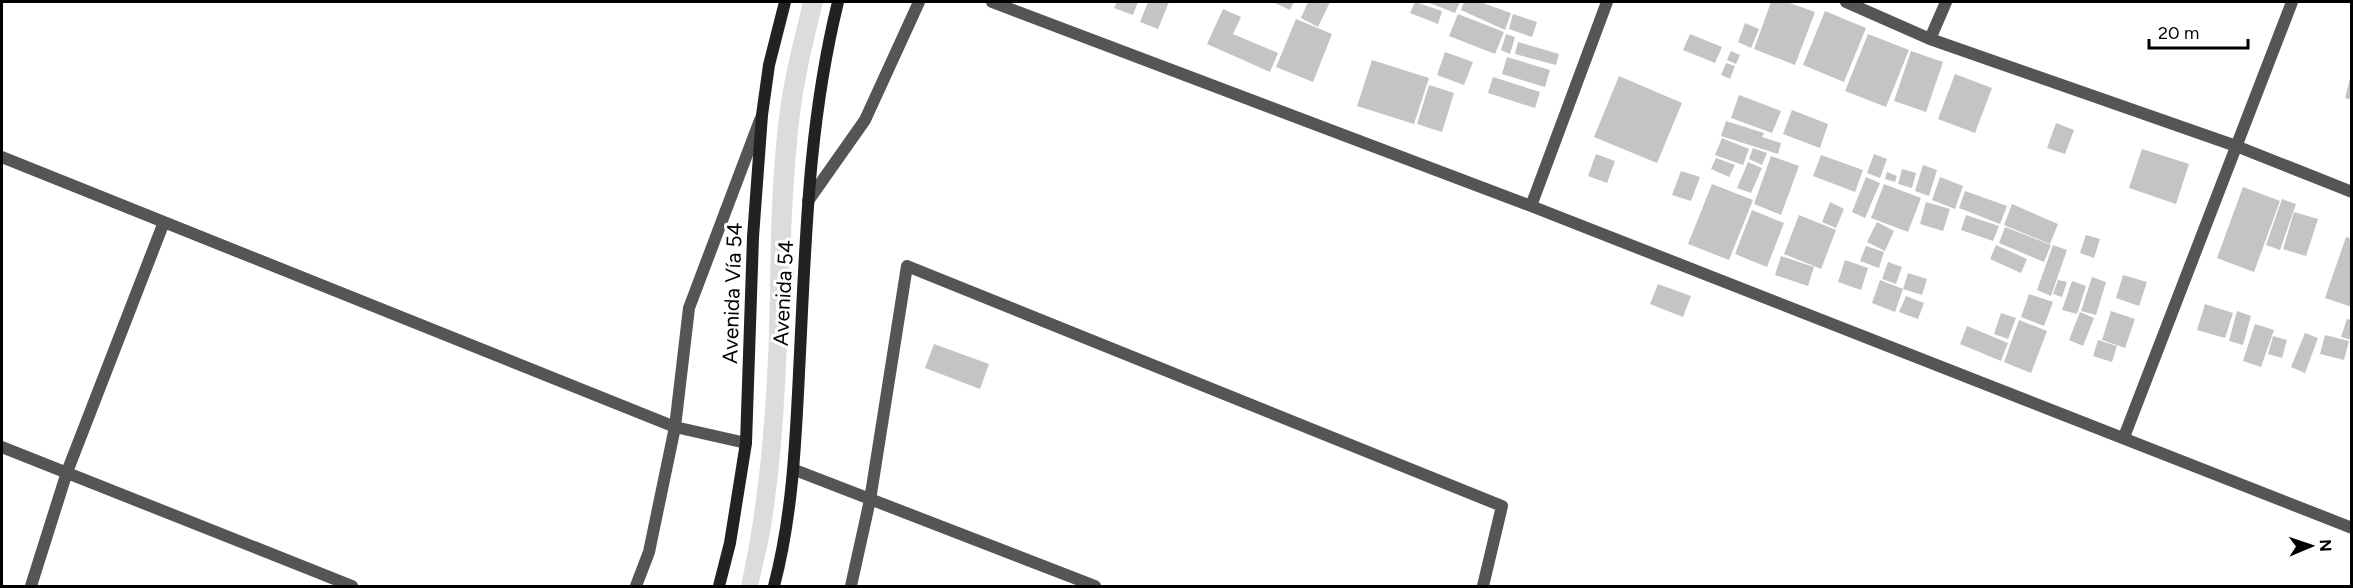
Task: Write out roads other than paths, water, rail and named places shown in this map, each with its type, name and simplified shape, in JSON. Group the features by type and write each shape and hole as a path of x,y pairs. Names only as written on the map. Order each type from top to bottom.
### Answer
{"main road":[{"name":"Avenida Vía 54","path":"719,586 730,543 746,443 753,237 762,115 769,65 785,2"},
{"name":"Avenida 54","path":"774,586 781,559 795,470 808,201 816,107 824,60 838,2"}],"street":[{"path":"808,201 865,120 919,2"},
{"path":"992,2 1531,206 2352,528"},
{"path":"1531,206 1607,2"},
{"path":"1846,2 1930,39 2236,146 2352,192"},
{"path":"1930,39 1946,2"},
{"path":"2124,437 2292,2"},
{"path":"636,586 649,552 675,427 689,308 762,115"},
{"path":"2,158 675,427 746,443"},
{"path":"31,586 67,472 164,222"},
{"path":"851,586 870,500 907,266 1502,506 1483,586"},
{"path":"2,447 352,586"},
{"path":"795,470 1095,586"}]}
